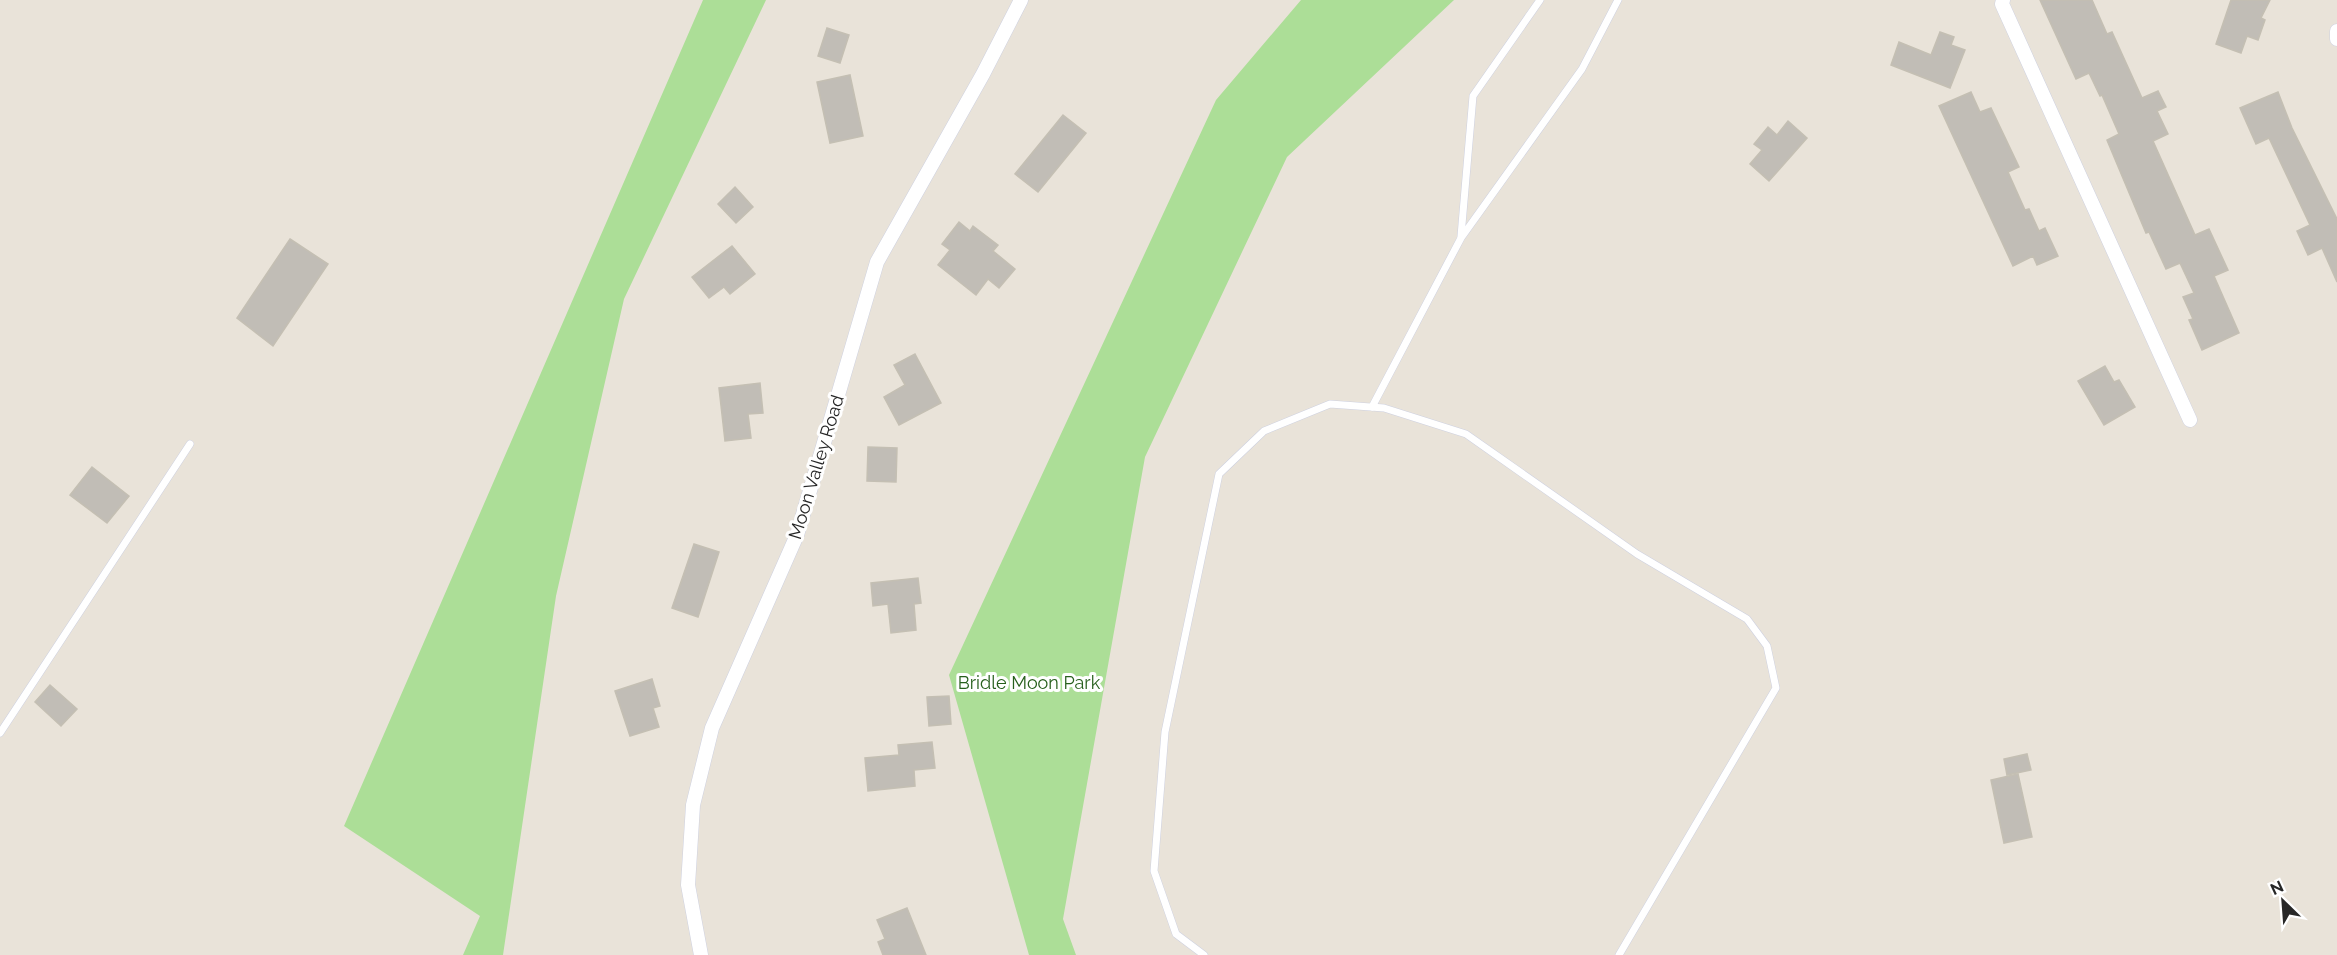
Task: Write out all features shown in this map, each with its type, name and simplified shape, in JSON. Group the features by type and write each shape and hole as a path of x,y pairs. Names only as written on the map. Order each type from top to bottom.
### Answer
{"street":[{"name":"Moon Valley Road","path":"701,955 688,885 693,805 712,728 797,535 877,262 983,74 1021,0"},
{"path":"2002,0 2190,420"},
{"path":"2337,31 2337,39"}],"lane":[{"path":"1461,238 1473,96 1540,0"},
{"path":"1372,407 1461,238 1581,69 1618,0"},
{"path":"1204,955 1176,934 1154,872 1165,732 1219,474 1264,430 1330,404 1384,408 1466,434 1637,554 1747,619 1767,645 1776,688 1619,955"},
{"path":"0,733 190,444"}],"green space":[{"path":"703,0 766,0 624,299 556,596 503,955 463,955 480,916 344,826"},
{"name":"Bridle Moon Park","path":"1301,0 1454,0 1287,157 1145,457 1063,919 1076,955 1029,955 949,675 1216,100"}],"building":[{"path":"2040,0 2092,0 2107,34 2112,32 2142,98 2158,91 2166,107 2157,111 2168,134 2153,141 2195,235 2209,229 2228,270 2214,276 2239,333 2202,350 2189,320 2193,319 2183,297 2194,293 2180,263 2166,269 2149,232 2146,233 2107,140 2119,134 2102,95 2100,96 2089,73 2076,79"},
{"path":"2231,0 2270,0 2261,18 2265,20 2258,40 2247,36 2241,53 2216,44"},
{"path":"827,28 849,35 840,63 818,56"},
{"path":"1940,32 1954,37 1951,45 1965,50 1950,88 1891,65 1899,42 1931,55"},
{"path":"850,75 863,136 830,143 817,82"},
{"path":"1971,92 1980,112 1991,108 2019,167 2008,172 2025,210 2029,209 2039,231 2045,228 2058,256 2037,265 2033,256 2013,266 1939,106"},
{"path":"2278,92 2292,128 2337,219 2337,282 2322,248 2308,255 2297,231 2310,225 2269,138 2256,144 2240,108"},
{"path":"1063,115 1086,133 1038,192 1015,174"},
{"path":"1788,121 1807,138 1769,181 1750,164 1762,150 1754,144 1768,127 1777,135"},
{"path":"735,187 753,207 736,223 718,204"},
{"path":"959,222 970,231 973,226 998,245 993,251 1015,269 999,288 988,279 976,295 938,265 950,250 942,244"},
{"path":"290,239 328,264 273,346 237,318"},
{"path":"732,246 755,274 730,294 724,287 709,298 692,277"},
{"path":"915,354 941,403 899,425 884,397 905,385 894,365"},
{"path":"2105,366 2114,382 2119,380 2135,407 2104,425 2078,381"},
{"path":"760,383 763,413 748,414 751,438 725,441 719,388"},
{"path":"868,447 897,448 896,482 867,481"},
{"path":"92,467 129,496 107,523 70,495"},
{"path":"694,544 719,552 698,617 672,608"},
{"path":"918,578 921,603 914,604 916,630 891,633 888,604 873,606 871,583"},
{"path":"652,679 660,706 653,708 659,727 630,736 615,691"},
{"path":"50,685 77,709 61,726 35,702"},
{"path":"949,696 951,724 929,726 927,697"},
{"path":"932,742 935,768 914,770 915,786 868,791 865,758 899,755 898,745"},
{"path":"2027,754 2031,770 2007,775 2004,759"},
{"path":"2018,774 2032,837 2004,843 1991,780"},
{"path":"907,908 926,955 883,955 878,942 885,939 877,920"}]}
